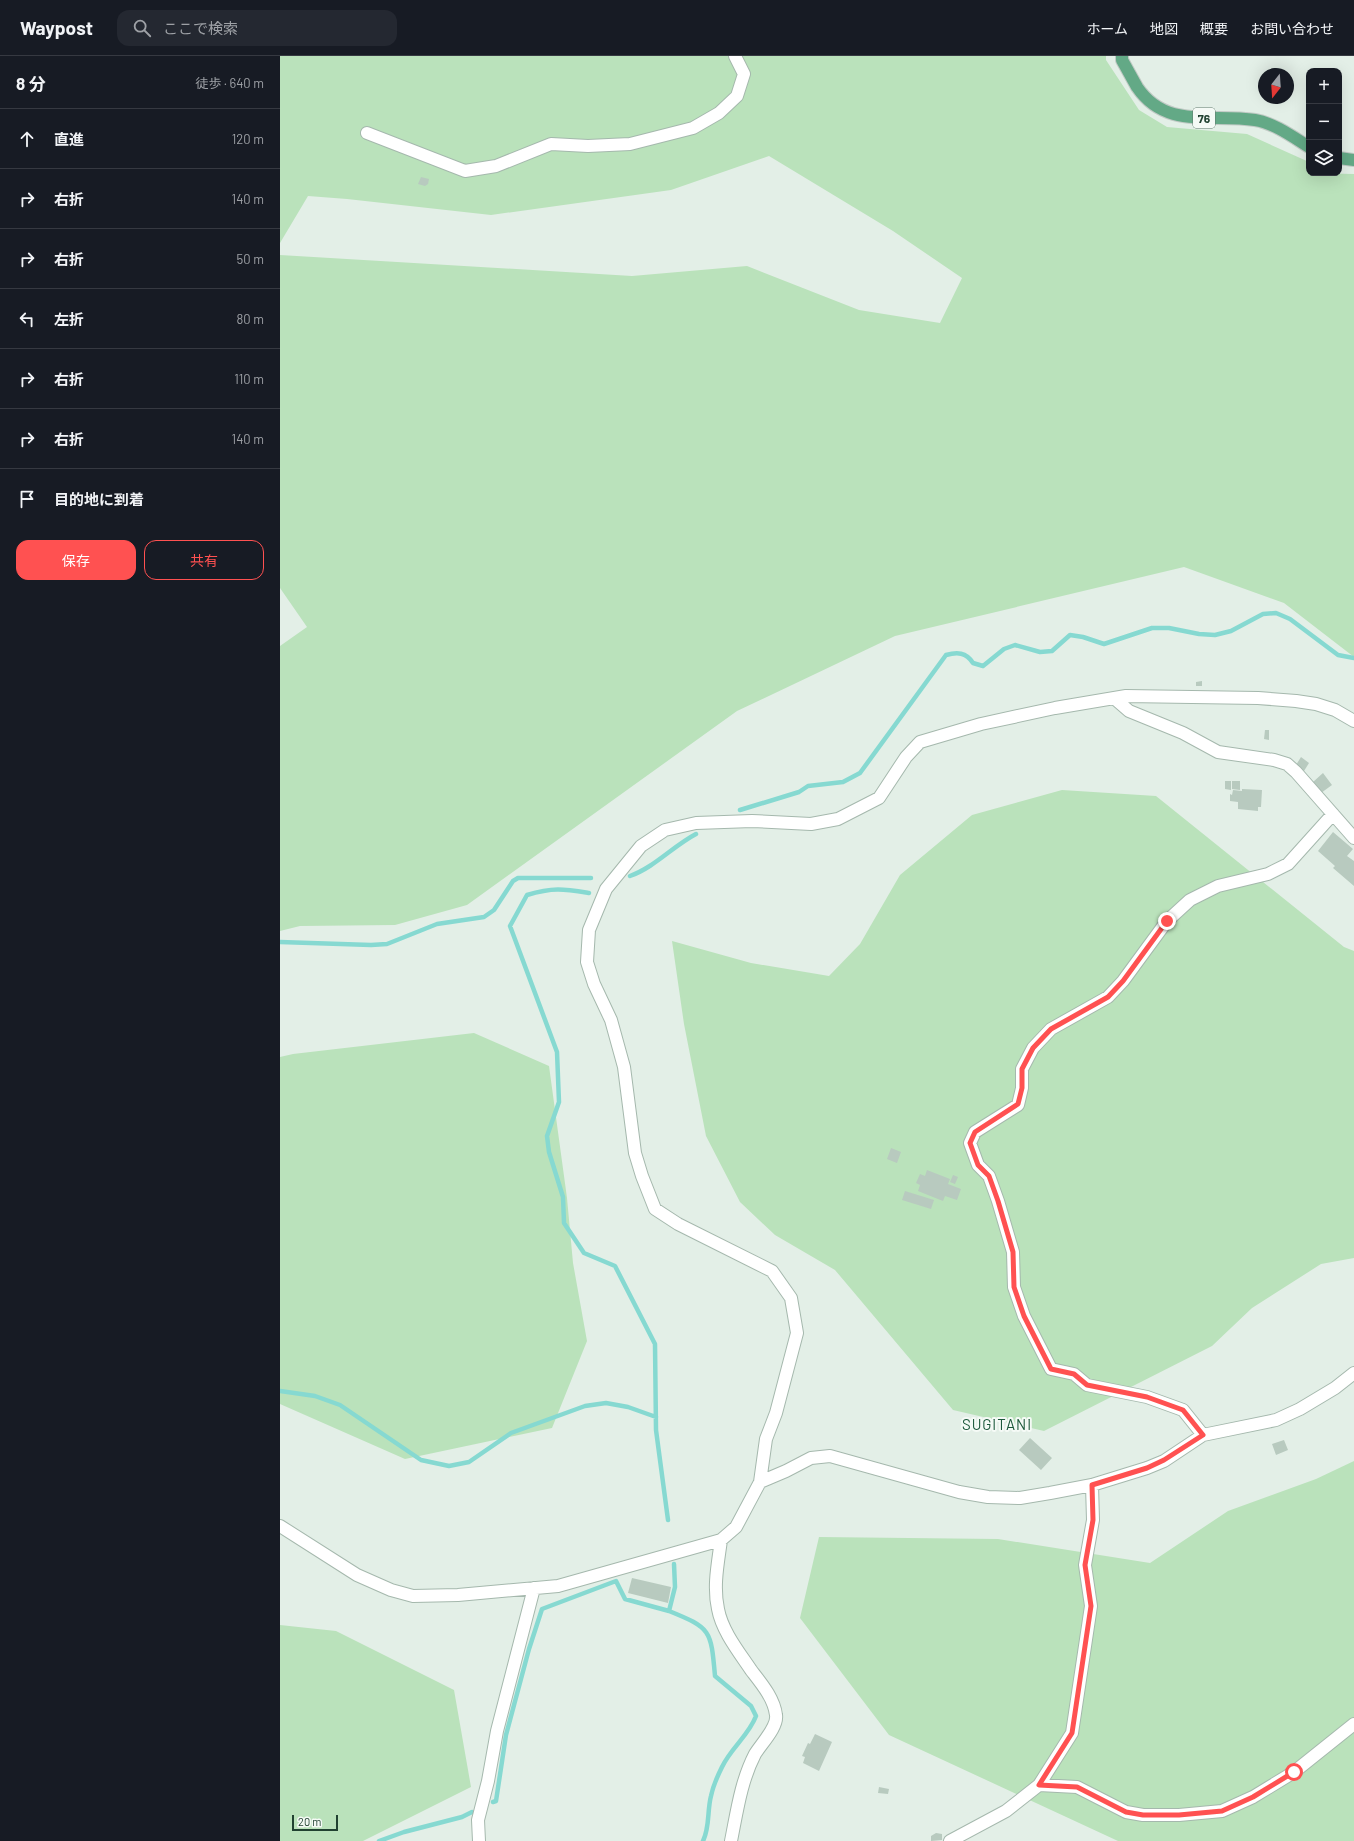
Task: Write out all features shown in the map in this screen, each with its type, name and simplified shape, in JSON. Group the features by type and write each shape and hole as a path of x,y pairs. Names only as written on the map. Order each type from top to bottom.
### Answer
{"main road":[{"name":"76","path":"1122,56 1122,60 1138,88 1157,107 1179,116 1256,120 1284,131 1306,145"},
{"path":"1342,158 1354,160"}],"street":[{"path":"367,132 464,171 496,166 551,144 588,146 630,144 693,128 719,113 737,96 744,74 735,56"},
{"path":"280,1526 357,1575 391,1590 413,1596 458,1595 558,1586 721,1540 736,1526 760,1482 766,1439 776,1413 797,1333 791,1298 772,1271 678,1224 655,1209 635,1153 624,1067 611,1020 594,984 587,962 589,930 606,889 641,846 665,830 696,823 752,821 811,824 838,818 879,798 906,757 920,742 981,724 1055,708 1126,696 1235,698 1296,701 1316,704 1335,710 1354,721"},
{"path":"1114,698 1129,711 1183,733 1218,752 1274,760 1287,764 1296,772 1354,838"},
{"path":"1203,1435 1183,1410 1147,1397 1087,1385 1074,1374 1051,1369 1024,1316 1014,1287 1013,1252 998,1201 989,1176 978,1165 970,1143 975,1132 1018,1104 1022,1088 1022,1069 1033,1048 1051,1029 1108,997 1123,981 1167,921 1190,900 1218,886 1268,874 1288,864 1333,814"},
{"path":"760,1482 811,1458 830,1456 959,1492 988,1497 1020,1498 1092,1485 1147,1468 1164,1460 1203,1435 1276,1420 1300,1409 1335,1388 1354,1373"},
{"path":"950,1841 1006,1810 1039,1785 1072,1733 1091,1606 1085,1565 1093,1520 1092,1485"},
{"path":"721,1540 716,1578 718,1611 738,1652 772,1702 777,1716 772,1730 756,1753 745,1775 731,1841"},
{"path":"479,1841 478,1820 488,1781 497,1731 534,1588"},
{"path":"1039,1785 1077,1787 1126,1812 1143,1815 1179,1815 1222,1811 1253,1797 1294,1772 1354,1724"}],"green space":[{"path":"280,56 1106,56 1106,60 1139,110 1167,127 1247,134 1306,161 1306,176 1342,176 1342,174 1354,174 1354,657 1284,603 1184,567 895,636 737,711 467,905 395,925 300,926 280,931 280,646 307,627 280,588 280,255 632,276 747,266 859,310 940,323 962,278 893,231 769,156 671,190 491,215 308,196 280,243"},
{"path":"1062,790 1156,796 1344,947 1354,951 1354,1258 1321,1264 1252,1308 1212,1346 1044,1431 953,1410 835,1270 775,1235 740,1202 706,1136 684,1024 672,941 751,963 829,976 860,944 900,875 972,815"},
{"path":"474,1033 549,1066 567,1198 573,1263 587,1341 552,1428 405,1459 280,1404 280,1057 293,1054"},
{"path":"1354,1461 1354,1841 1118,1841 889,1735 800,1618 819,1537 998,1539 1150,1563 1228,1511 1316,1479"},
{"path":"280,1625 336,1631 454,1690 471,1787 363,1841 280,1841"}],"building":[{"path":"421,177 429,179 428,184 425,186 418,184"},
{"path":"1202,681 1202,686 1196,686 1196,682"},
{"path":"1265,730 1269,730 1269,740 1264,739"},
{"path":"1301,757 1309,763 1304,771 1296,765"},
{"path":"1323,773 1332,785 1321,793 1313,782"},
{"path":"1225,781 1231,781 1231,790 1225,789"},
{"path":"1232,781 1240,781 1240,790 1232,789"},
{"path":"1242,789 1262,790 1261,807 1258,807 1258,811 1238,809 1238,802 1230,801 1230,794 1232,795 1233,790 1242,791"},
{"path":"1333,832 1353,849 1347,856 1354,861 1354,886 1333,868 1335,866 1318,851"},
{"path":"891,1148 901,1152 897,1163 887,1159"},
{"path":"927,1170 950,1179 948,1184 961,1189 957,1200 945,1196 943,1201 918,1191 920,1185 916,1183 920,1174 925,1176"},
{"path":"953,1175 958,1177 955,1184 950,1182"},
{"path":"905,1191 934,1200 931,1209 902,1200"},
{"path":"1030,1438 1052,1458 1041,1470 1019,1450"},
{"path":"1284,1440 1288,1450 1276,1455 1272,1444"},
{"path":"632,1578 671,1587 668,1603 628,1593"},
{"path":"815,1734 832,1742 819,1771 803,1763 805,1757 802,1756 808,1743 810,1744"},
{"path":"879,1787 889,1789 888,1794 878,1793"},
{"path":"936,1833 942,1834 942,1840 931,1841 931,1836"}],"waterway":[{"path":"740,810 799,792 808,786 843,782 860,773 946,655 954,653 964,655 973,663 983,666 1004,649 1015,645 1040,652 1052,651 1070,635 1083,637 1104,644 1152,628 1169,628 1199,634 1215,635 1231,631 1263,614 1276,613 1290,619 1338,655 1354,658"},
{"path":"630,876 656,862 696,834"},
{"path":"280,942 371,945 387,944 437,924 484,917 494,910 513,881 518,878 591,878"},
{"path":"589,893 572,890 551,890 527,895 510,926 557,1052 559,1102 547,1136 549,1152 563,1197 564,1223 584,1253 615,1266 655,1344 656,1430 668,1520"},
{"path":"280,1391 315,1396 340,1405 421,1460 449,1466 469,1462 511,1433 585,1406 606,1403 628,1407 656,1417"},
{"path":"674,1564 675,1587 669,1611 693,1622 701,1627 706,1633 710,1640 712,1649 715,1676 751,1706 756,1716 749,1729 726,1760 717,1777 711,1796 708,1825 703,1841"},
{"path":"493,1802 496,1801 506,1735 529,1649 542,1609 616,1581 625,1599 669,1611"},
{"path":"379,1841 404,1832 462,1817 472,1812"}],"district":[{"name":"SUGITANI","path":"997,1424"}],"route":[{"path":"1167,921 1123,981 1108,997 1051,1029 1033,1048 1022,1069 1022,1088 1018,1104 975,1132 970,1143 978,1165 989,1176 998,1201 1013,1252 1014,1287 1024,1316 1051,1369 1062,1370 1074,1374 1087,1385 1147,1397 1183,1410 1203,1435 1164,1460 1147,1468 1129,1475 1092,1485 1093,1520 1085,1565 1091,1606 1087,1644 1072,1733 1039,1785 1077,1787 1126,1812 1143,1815 1179,1815 1222,1811 1253,1797 1294,1772"}]}
